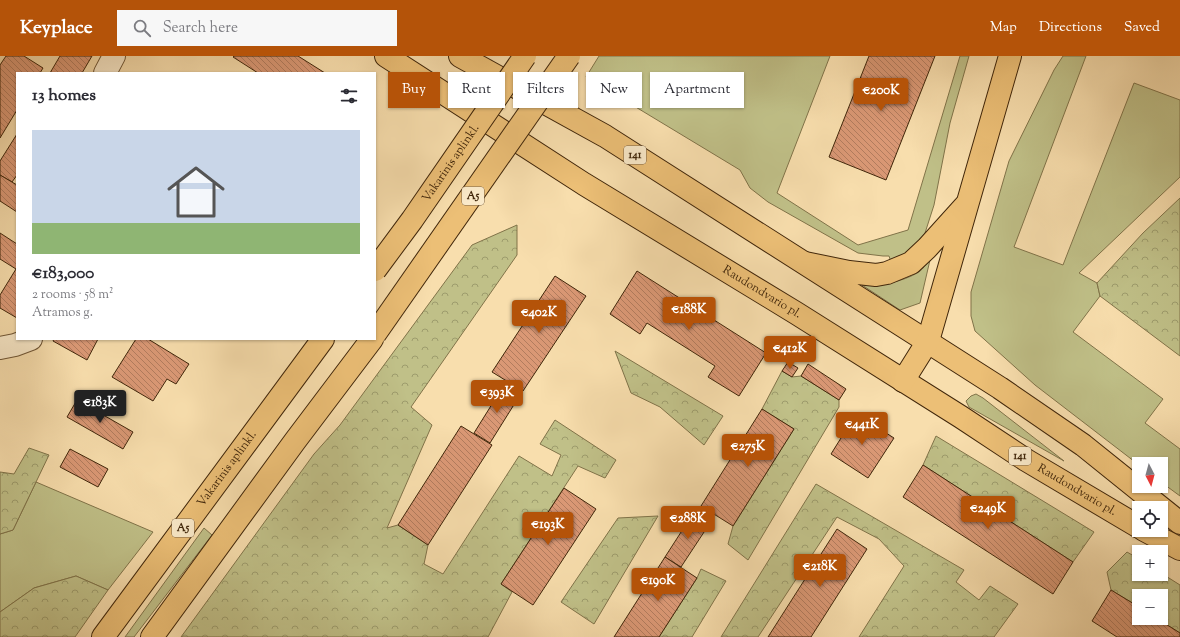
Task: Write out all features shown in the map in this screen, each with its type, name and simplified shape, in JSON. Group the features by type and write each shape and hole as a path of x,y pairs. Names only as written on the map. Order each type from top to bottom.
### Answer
{"main road":[{"name":"Raudondvario pl.","path":"386,56 584,184 848,346 1026,460 1132,523"},
{"name":"141","path":"460,56 605,136 928,341 1000,388 1083,446 1180,523"},
{"name":"Vakarinis aplinkl.","path":"376,269 412,220 525,56"},
{"name":"A5","path":"376,333 569,56"},
{"path":"903,381 928,341 1010,56"},
{"path":"805,263 849,272 876,275 887,273 911,263 968,204"},
{"name":"Vakarinis aplinkl.","path":"103,637 322,340"},
{"path":"152,637 295,441 371,340"},
{"path":"1157,537 1180,549"}],"street":[{"path":"106,72 114,56"},
{"path":"0,348 28,340"}],"green space":[{"path":"599,56 830,56 777,193 858,245 908,230 960,56 969,56 950,123 934,205 925,233 915,247 891,262 889,256 858,253 768,202 750,188 740,170 637,108 642,108 642,72 589,72"},
{"path":"1063,56 1086,56 1014,247 1063,265 1134,83 1180,100 1180,177 1079,273 1097,283 1100,296 1073,332 1163,399 1145,423 1180,449 1180,496 1168,487 1168,457 1132,457 1132,460 1035,385 975,331 971,316 971,292 1009,161 1054,70"},
{"path":"1180,198 1180,356 1100,296 1097,283 1143,233"},
{"path":"517,225 517,255 411,407 432,425 387,528 398,525 428,545 424,564 443,574 519,456 552,476 561,455 540,444 555,420 616,460 605,478 578,466 501,584 512,592 488,637 181,637 314,454 340,425 472,245"},
{"path":"930,260 920,303 900,310 862,285 877,285 899,281 919,272"},
{"path":"615,351 723,416 704,445 660,407 631,393"},
{"path":"782,371 792,377 801,376 839,400 839,407 748,560 728,544 733,526 794,429 762,409"},
{"path":"976,394 1064,461 969,407 966,401 971,396"},
{"path":"936,436 1094,532 1073,562 923,465"},
{"path":"29,448 49,455 13,530 0,534 0,472 14,474"},
{"path":"36,482 153,532 108,590 76,576 34,588 0,612 0,534 13,530"},
{"path":"816,484 964,570 956,582 979,600 990,586 1018,604 994,637 859,637 904,566 879,539 837,517 758,637 721,637"},
{"path":"658,516 594,624 561,602 618,518"},
{"path":"204,528 212,535 134,637 125,637"},
{"path":"1127,552 1132,555 1132,581 1168,581 1168,577 1180,585 1180,633 1167,625 1168,589 1132,589 1132,603 1111,590 1107,572"},
{"path":"701,569 726,581 692,637 659,637 697,578"},
{"path":"76,576 108,590 75,637 0,637 0,612 34,588"}],"building":[{"path":"6,56 24,56 43,68 41,72 16,72 16,112 0,138 0,65"},
{"path":"60,56 92,56 83,72 51,72"},
{"path":"298,56 323,72 256,72 233,57"},
{"path":"869,56 935,56 886,180 829,157"},
{"path":"16,136 16,176 12,182 0,175 0,161"},
{"path":"0,175 16,184 16,211 0,201"},
{"path":"0,233 16,243 16,269 0,259"},
{"path":"16,269 16,317 0,308 0,295"},
{"path":"637,271 766,353 739,396 708,377 715,366 647,323 640,334 610,314"},
{"path":"555,276 586,296 523,391 492,372"},
{"path":"54,340 97,340 87,360"},
{"path":"135,340 150,340 189,364 176,384 167,379 153,401 112,377"},
{"path":"788,362 798,368 792,377 782,371"},
{"path":"808,364 846,389 839,400 801,376"},
{"path":"504,385 520,395 490,443 474,433"},
{"path":"77,400 133,432 123,449 67,417"},
{"path":"762,409 794,429 733,526 701,506"},
{"path":"856,414 894,438 868,478 831,454"},
{"path":"461,426 492,445 428,545 398,525"},
{"path":"70,449 108,469 98,487 60,467"},
{"path":"923,465 1073,562 1053,594 903,497"},
{"path":"564,488 596,509 533,605 501,584"},
{"path":"694,512 710,523 681,567 665,557"},
{"path":"837,529 867,549 811,637 768,637"},
{"path":"665,557 697,578 659,637 614,637"},
{"path":"1111,590 1132,603 1132,625 1167,625 1180,633 1180,637 1117,637 1092,621"}]}
